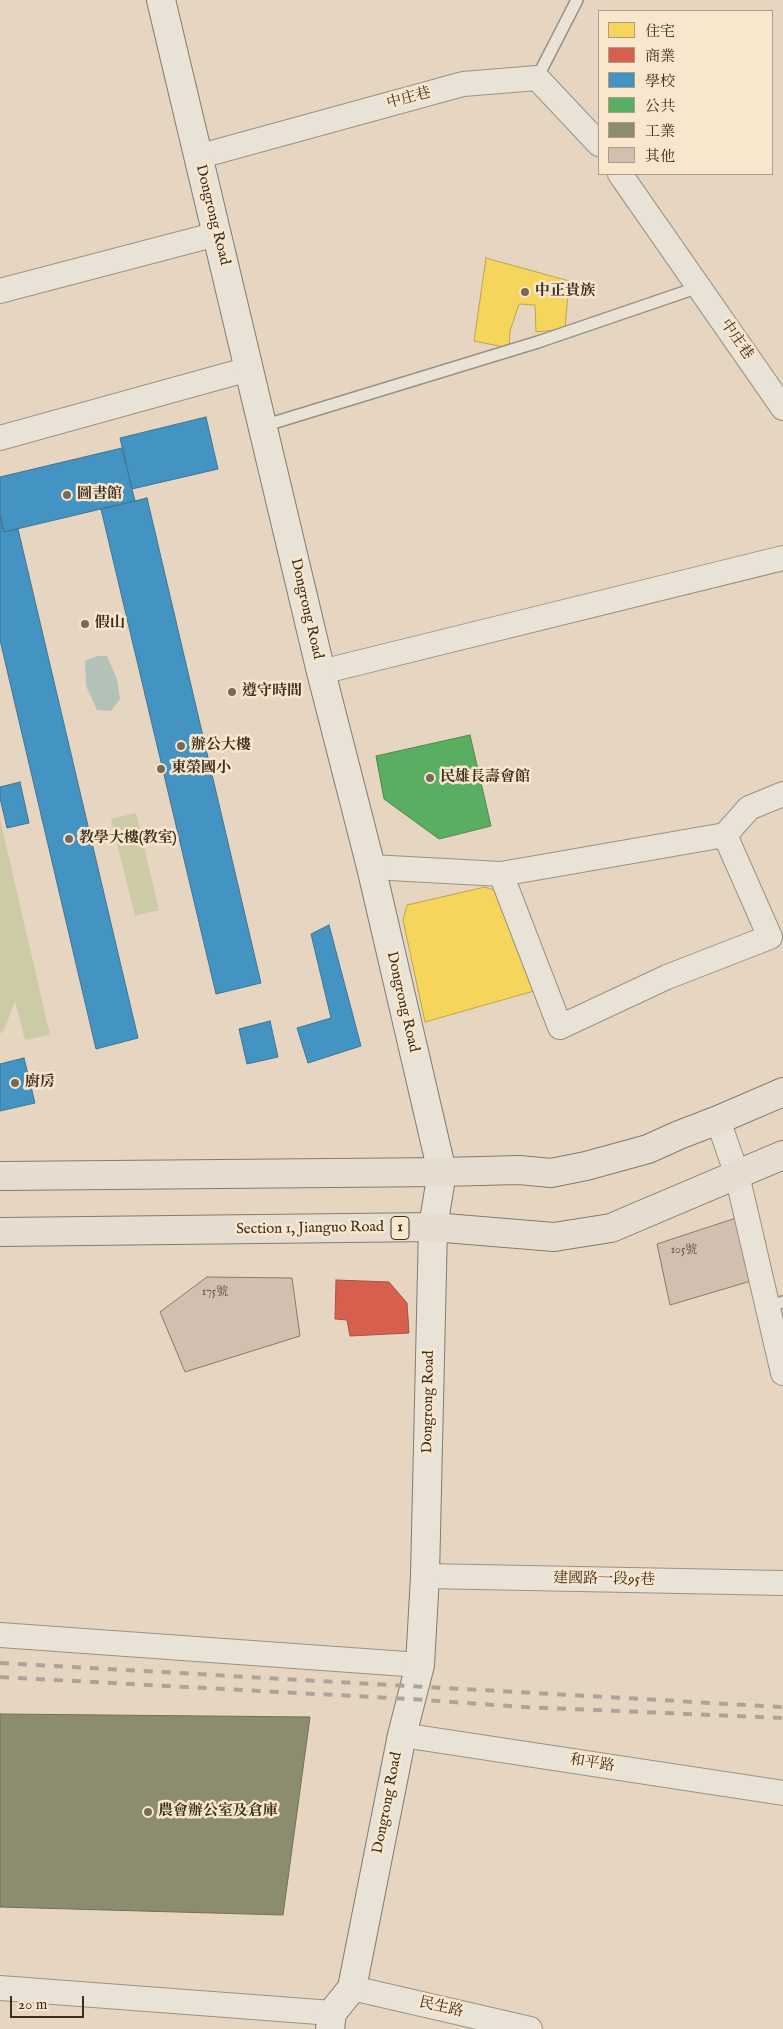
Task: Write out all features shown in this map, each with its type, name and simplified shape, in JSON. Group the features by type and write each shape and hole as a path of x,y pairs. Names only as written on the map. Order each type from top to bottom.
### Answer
{"main road":[{"path":"0,1176 519,1170 550,1173 648,1150 679,1135 783,1092"},
{"name":"Section 1, Jianguo Road","path":"0,1232 433,1227 554,1237 611,1228 783,1154"}],"street":[{"name":"Dongrong Road","path":"161,0 197,157 250,369 442,1172 433,1227 425,1576 420,1665 402,1736 352,1988 331,2021"},
{"name":"中庄巷","path":"197,157 463,84 537,78"},
{"path":"537,78 598,143"},
{"name":"中庄巷","path":"621,175 783,408"},
{"path":"0,291 217,234"},
{"path":"0,438 250,369"},
{"path":"321,672 783,558"},
{"path":"370,867 501,874 725,835 749,808 783,794"},
{"path":"501,874 560,1027 667,977 770,937 725,835"},
{"path":"718,1120 737,1175 775,1304 783,1373"},
{"name":"建國路一段95巷","path":"425,1576 783,1583"},
{"path":"0,1635 420,1665"},
{"name":"和平路","path":"402,1736 783,1793"},
{"path":"0,1988 331,2021"},
{"name":"民生路","path":"352,1988 530,2029"}],"lane":[{"path":"537,78 577,0"},
{"path":"263,426 538,342 699,287"}],"shaded area":[{"path":"97,656 107,656 117,679 120,699 111,711 97,710 86,686 85,661"},
{"path":"136,813 159,910 135,916 111,819"},
{"path":"0,819 50,1035 25,1040 15,1001 4,1030 0,1034"}],"building: 住宅":[{"name":"中正貴族","path":"486,258 569,281 565,329 536,332 535,305 519,304 510,331 509,348 474,341"},
{"path":"485,887 497,891 534,991 425,1022 403,920 407,905"}],"building: 商業":[{"path":"336,1280 389,1282 407,1303 409,1333 350,1336 347,1320 335,1319"}],"building: 學校":[{"path":"206,417 218,469 132,489 120,438"},
{"name":"圖書館","path":"122,448 135,501 4,532 0,515 0,477"},
{"name":"辦公大樓","path":"147,498 261,983 216,994 101,509"},
{"name":"教學大樓(教室)","path":"0,515 4,532 18,529 138,1038 96,1049 0,640"},
{"path":"20,782 29,823 7,828 0,798 0,787"},
{"path":"329,925 361,1046 308,1063 297,1028 331,1018 311,934"},
{"path":"270,1021 278,1057 247,1064 239,1029"},
{"name":"廚房","path":"24,1058 35,1103 0,1111 0,1064"}],"building: 公共":[{"name":"民雄長壽會館","path":"470,735 491,826 439,839 384,799 376,756"}],"building: 工業":[{"name":"農會辦公室及倉庫","path":"0,1714 310,1717 283,1915 0,1907"}],"building: 其他":[{"path":"739,1217 751,1281 670,1305 657,1244"},
{"path":"207,1277 292,1278 300,1336 185,1372 160,1312"}],"railway":[{"path":"0,1663 783,1707"},
{"path":"0,1677 524,1707 783,1718"}],"place":[{"name":"中正貴族","path":"525,292"},
{"name":"圖書館","path":"67,495"},
{"name":"假山","path":"85,624"},
{"name":"遵守時間","path":"232,692"},
{"name":"辦公大樓","path":"181,746"},
{"name":"東榮國小","path":"161,769"},
{"name":"民雄長壽會館","path":"430,778"},
{"name":"教學大樓(教室)","path":"69,839"},
{"name":"廚房","path":"15,1083"},
{"name":"農會辦公室及倉庫","path":"148,1812"}]}
